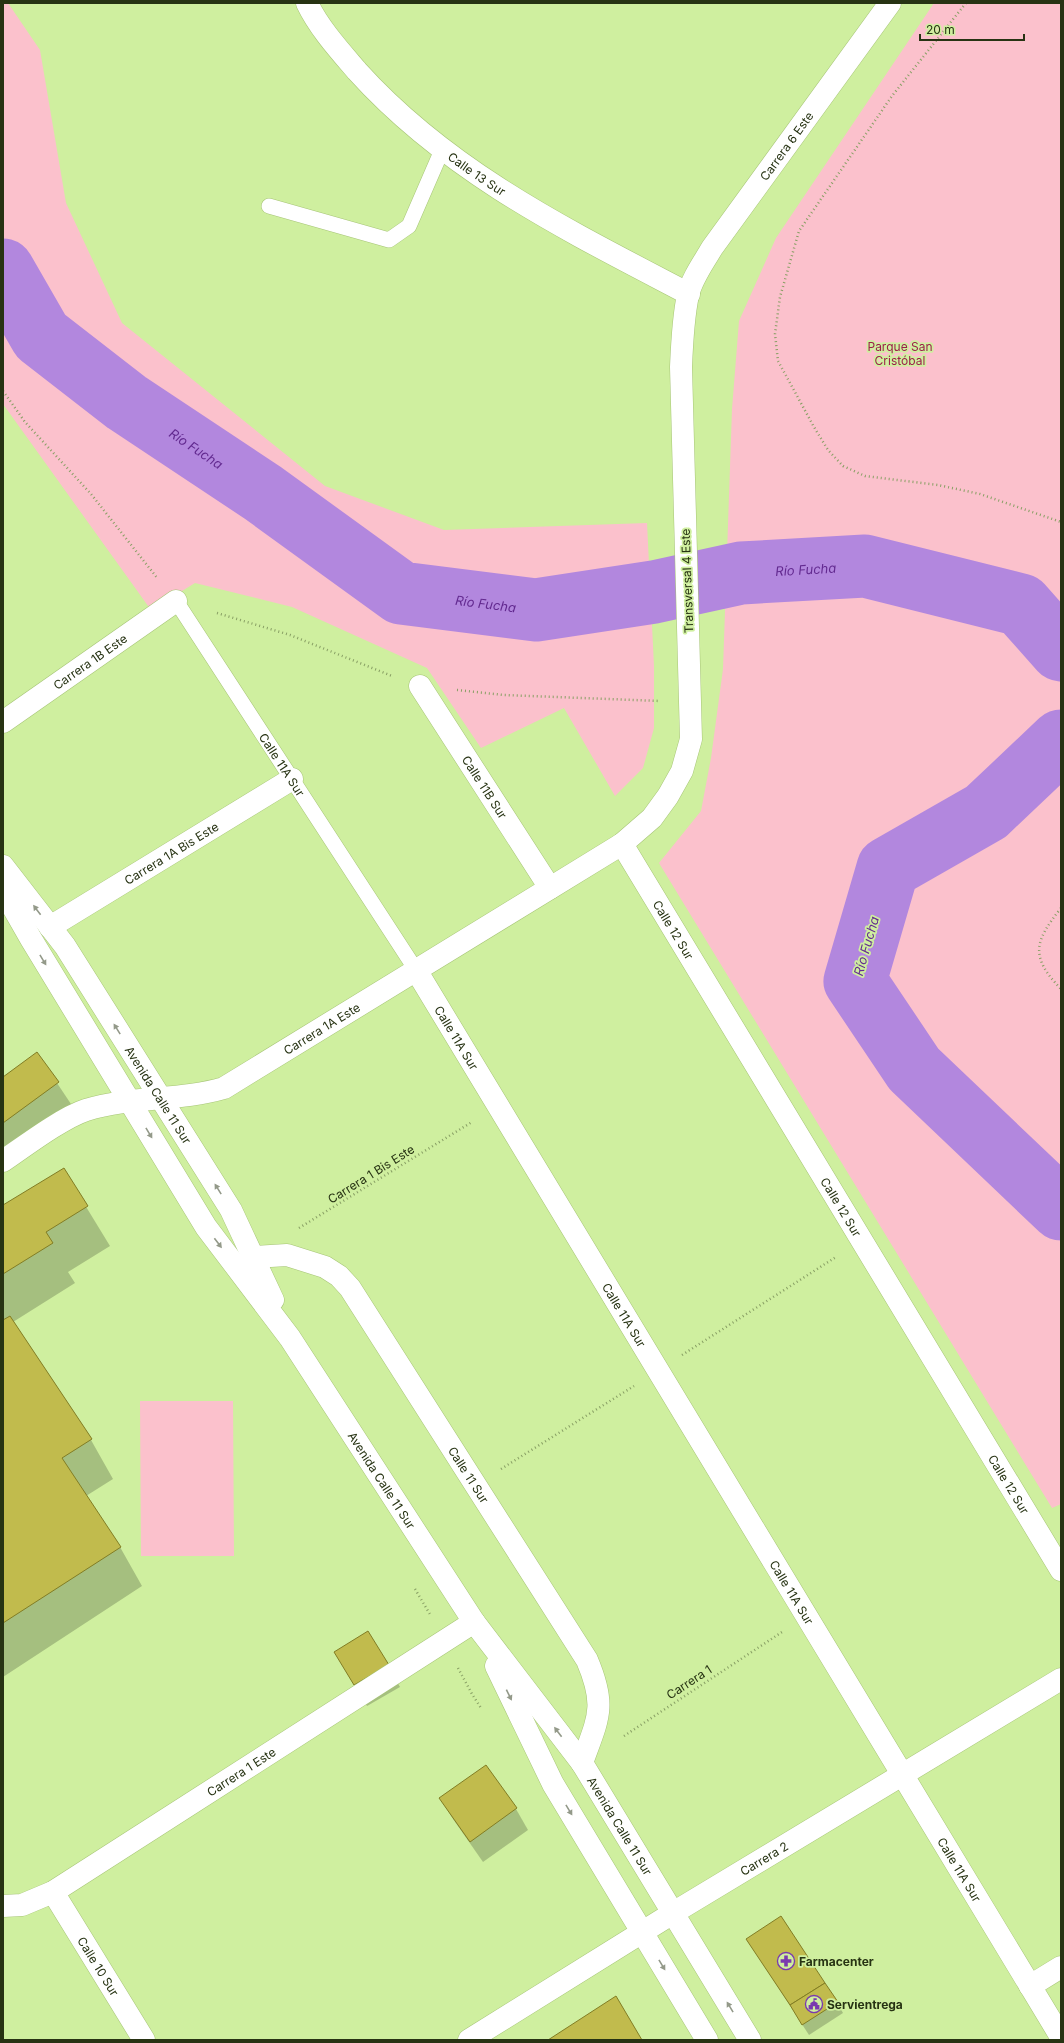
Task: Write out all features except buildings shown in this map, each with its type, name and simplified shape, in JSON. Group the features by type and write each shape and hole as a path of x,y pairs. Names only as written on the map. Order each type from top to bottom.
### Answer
{"street":[{"name":"Calle 13 Sur","path":"307,3 337,48 369,84 413,127 442,150 480,177 571,232 689,294"},
{"name":"Carrera 6 Este","path":"689,294 700,269 712,248 890,3"},
{"name":"Transversal 4 Este","path":"622,844 652,818 682,771 691,739 681,367 683,330 689,294"},
{"name":"Carrera 1B Este","path":"3,722 176,601"},
{"name":"Calle 11B Sur","path":"420,686 550,888"},
{"name":"Carrera 1A Bis Este","path":"50,927 292,779"},
{"name":"Carrera 1A Este","path":"3,1161 79,1113 129,1100 161,1098 224,1088 622,844"},
{"name":"Calle 12 Sur","path":"622,844 1061,1570"},
{"name":"Avenida Calle 11 Sur","path":"3,866 65,946 231,1210 290,1338"},
{"name":"Avenida Calle 11 Sur","path":"3,890 31,939 206,1228 290,1338 474,1622 582,1763 750,2040"},
{"name":"Calle 11A Sur","path":"416,970 1061,2037"},
{"name":"Calle 11 Sur","path":"253,1257 287,1255 325,1267 339,1276 350,1288 587,1660 596,1680 599,1696 599,1714 582,1763"},
{"name":"Avenida Calle 11 Sur","path":"474,1622 553,1784 707,2040"},
{"name":"Carrera 1 Este","path":"3,1906 22,1905 53,1892 474,1622"},
{"name":"Carrera 2","path":"469,2040 673,1913 1061,1678"},
{"name":"Calle 10 Sur","path":"53,1892 144,2040"},
{"path":"1030,1986 1061,1967"}],"lane":[{"path":"269,206 388,240 409,226 442,150"},
{"name":"Calle 11A Sur","path":"176,601 416,970"}],"path":[{"path":"966,3 892,96 799,231 780,297 775,334 778,361 814,428 828,450 843,466 865,476 938,485 980,494 1061,522"},
{"path":"3,391 25,422 92,494 176,601 290,635 364,667 420,686 504,695 691,702"},
{"path":"1061,908 1041,937 1038,952 1050,978 1061,989"},
{"name":"Carrera 1 Bis Este","path":"299,1229 498,1106"},
{"name":"Carrera 1","path":"622,1736 807,1616"}],"green space":[{"path":"3,3 8,3 40,50 66,203 122,323 325,486 444,530 647,523 654,666 654,728 643,768 615,796 564,708 481,748 427,668 292,607 195,583 151,610 3,404"},
{"name":"Parque San Cristóbal","path":"934,3 1061,3 1061,1504 1052,1508 659,863 701,811 711,758 723,669 732,409 739,321 776,238"},
{"path":"140,1401 233,1401 234,1556 141,1556"}],"waterway":[{"name":"Río Fucha","path":"3,270 41,336 126,402 263,493 401,593 536,610 654,592 741,573 865,566 1021,605 1061,650"},
{"name":"Río Fucha","path":"1061,741 986,812 888,868 855,981 914,1069 1061,1209"}],"place":[{"name":"Farmacenter","path":"786,1961"},
{"name":"Servientrega","path":"814,2004"}]}
